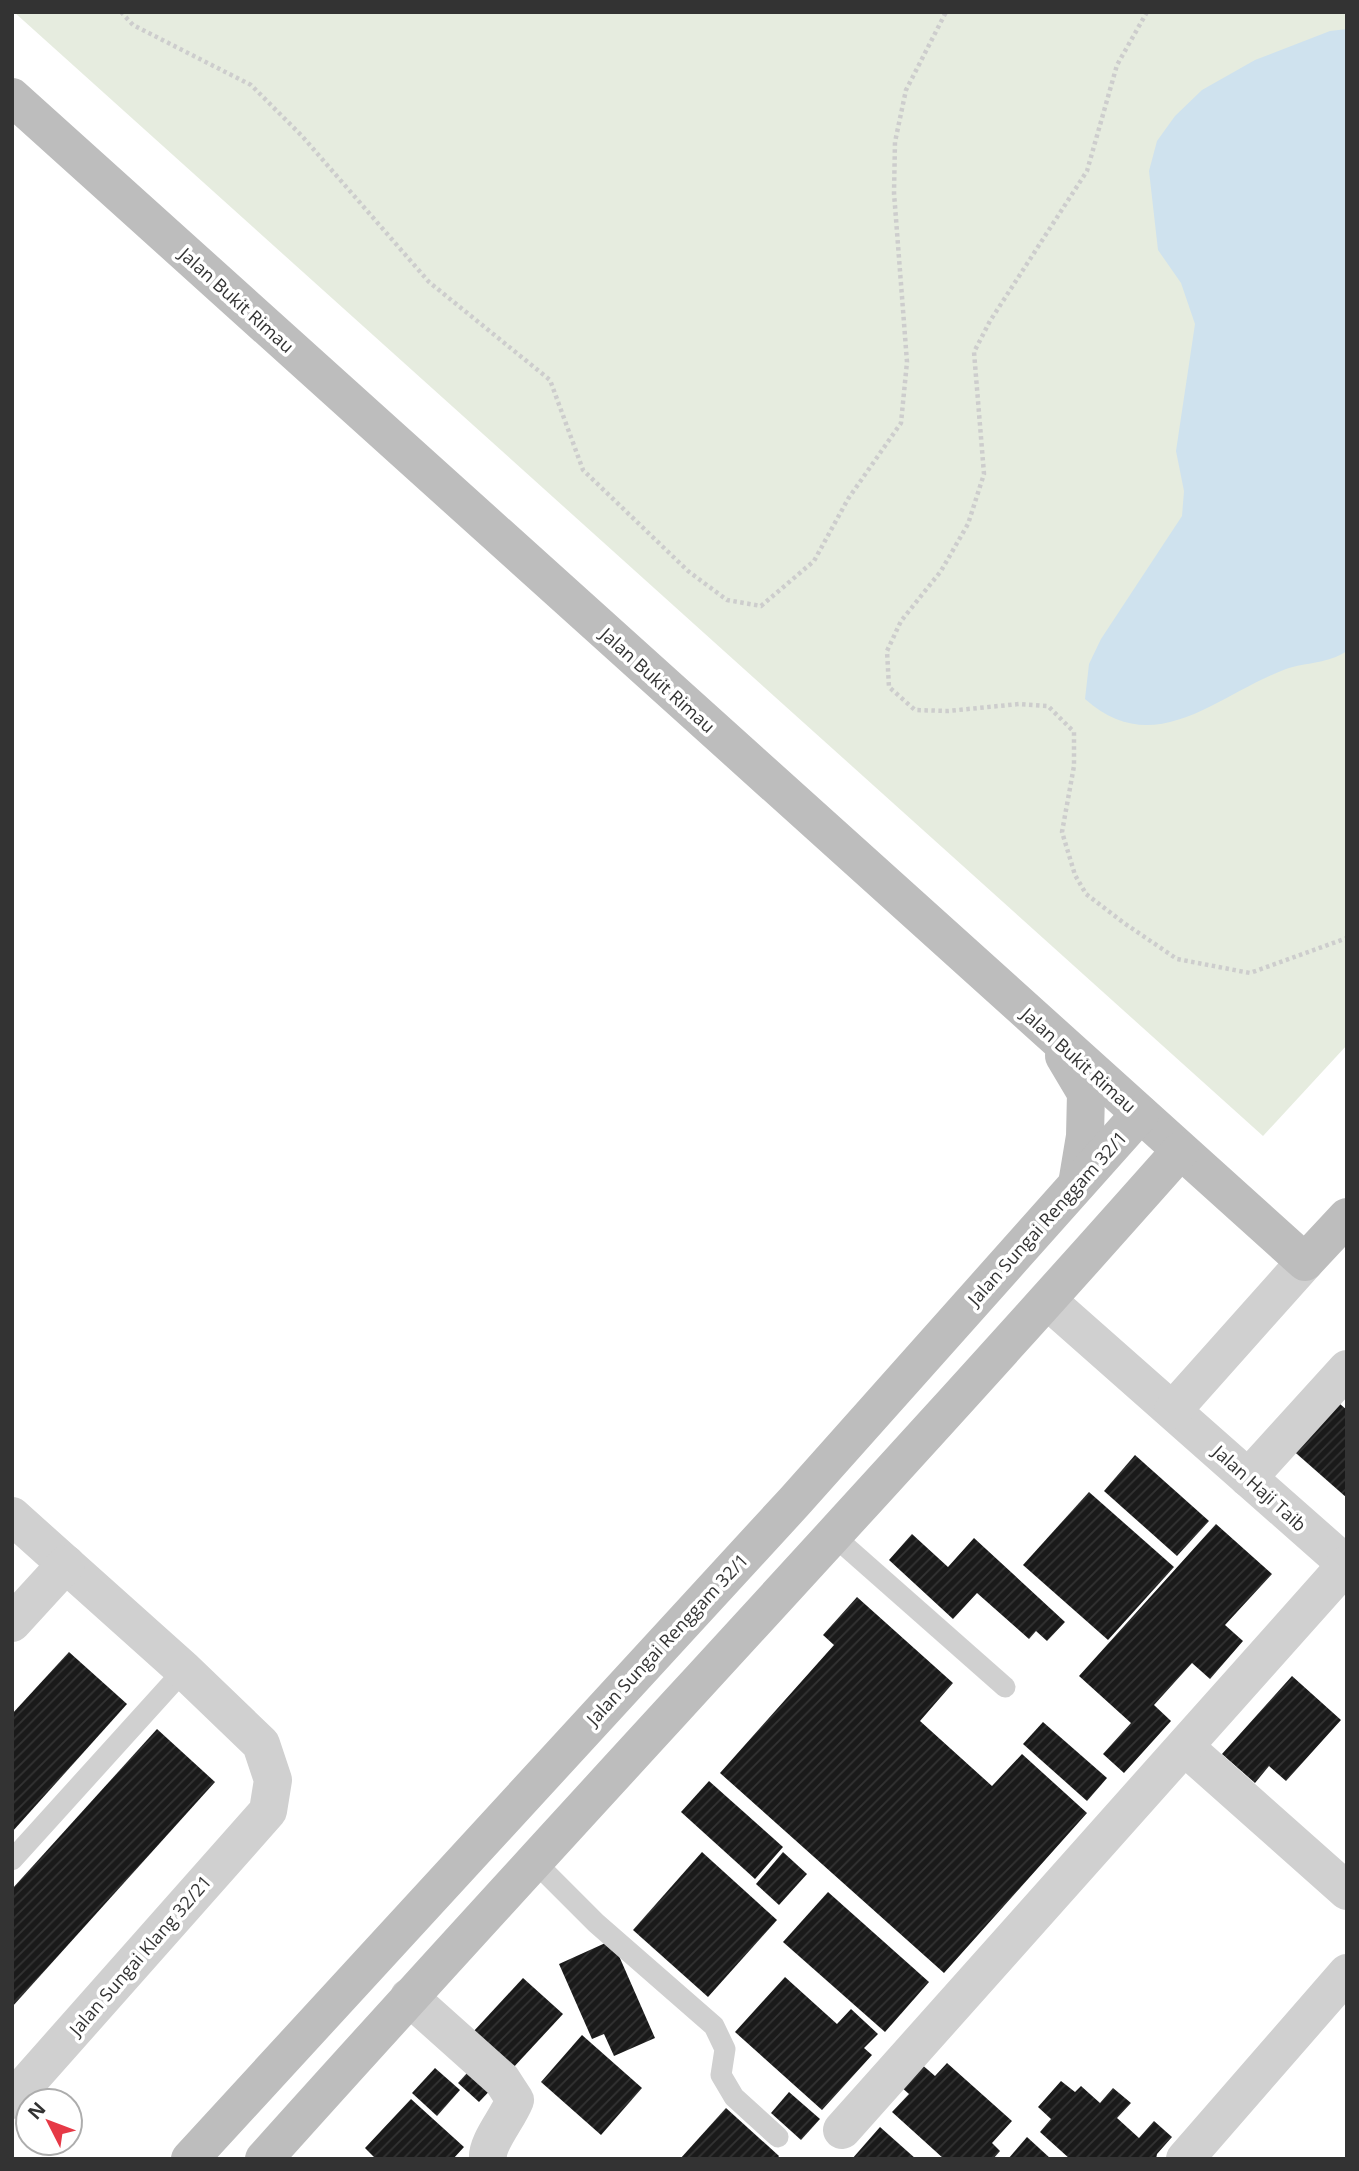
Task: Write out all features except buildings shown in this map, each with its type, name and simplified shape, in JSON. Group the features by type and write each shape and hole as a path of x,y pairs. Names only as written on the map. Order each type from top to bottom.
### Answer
{"main road":[{"name":"Jalan Bukit Rimau","path":"12,97 1305,1262"},
{"path":"1052,1036 1086,1093 1085,1136 1077,1184"},
{"name":"Jalan Sungai Renggam 32/1","path":"190,2159 425,1899 794,1501 1140,1114"},
{"path":"264,2159 533,1860 835,1537 1180,1150"},
{"path":"1305,1262 1347,1217"},
{"path":"794,1501 835,1537"},
{"path":"425,1899 466,1934"}],"street":[{"path":"1173,1410 1305,1262"},
{"name":"Jalan Haji Taib","path":"1048,1301 1346,1565"},
{"path":"1248,1478 1347,1370"},
{"path":"12,1516 184,1670"},
{"path":"12,1623 66,1564"},
{"path":"842,2130 1346,1565"},
{"name":"Jalan Sungai Klang 32/21","path":"12,2100 268,1811 273,1780 261,1744 184,1670"},
{"path":"1185,1748 1347,1891"},
{"path":"1185,2159 1347,1973"},
{"path":"408,1997 502,2080 514,2100 508,2118 489,2146 488,2159"}],"lane":[{"path":"835,1537 1005,1687"},
{"path":"12,1860 184,1670"},
{"path":"533,1860 596,1923 714,2026 725,2049 721,2075 734,2097 778,2137"}],"path":[{"path":"121,12 133,24 251,85 302,136 429,282 550,380 583,470 688,571 727,600 761,606 814,561 848,499 901,423 907,362 894,193 895,142 906,90 946,12"},
{"path":"1147,12 1117,65 1087,172 990,321 974,352 984,474 968,524 941,571 901,621 887,651 889,687 915,710 948,711 1019,704 1048,706 1074,732 1074,766 1062,832 1075,875 1086,894 1177,959 1250,973 1347,938"}],"shaded area":[{"path":"14,12 1347,12 1347,1045 1263,1136"}],"water":[{"path":"1347,29 1347,651 1324,661 1286,669 1186,717 1161,724 1136,724 1111,717 1085,699 1089,664 1101,639 1182,516 1184,491 1176,451 1195,324 1181,283 1158,250 1149,171 1157,141 1175,116 1202,90 1255,60 1330,31"}]}
